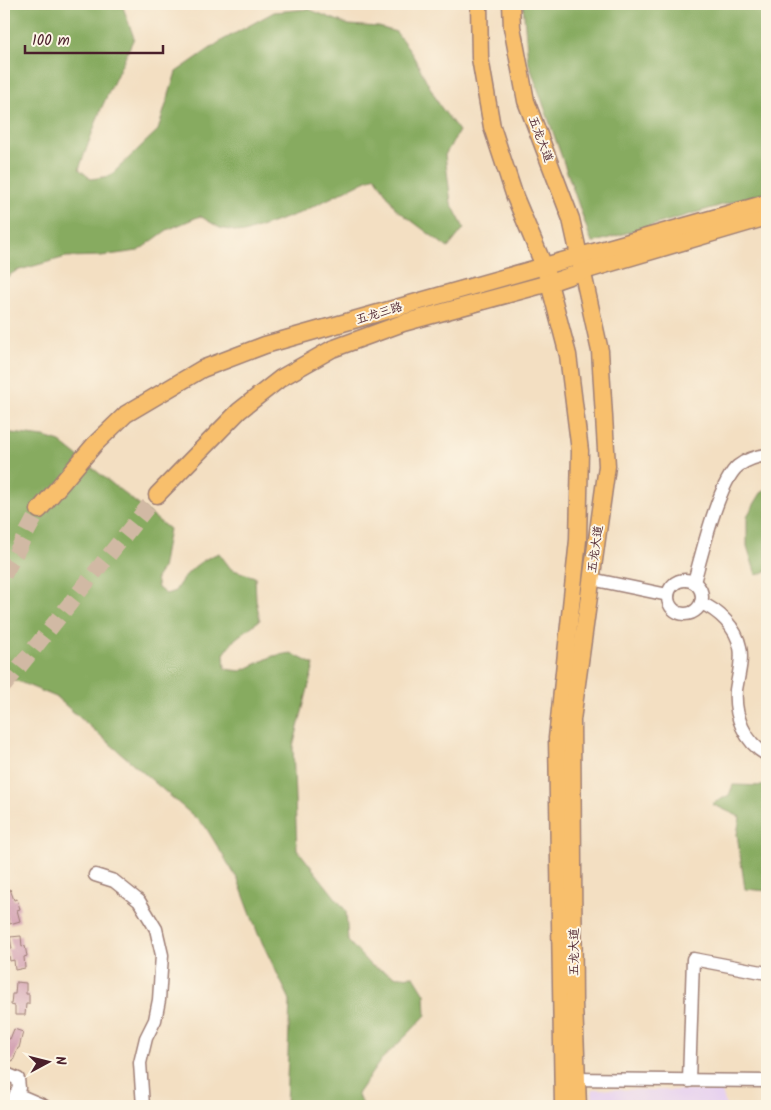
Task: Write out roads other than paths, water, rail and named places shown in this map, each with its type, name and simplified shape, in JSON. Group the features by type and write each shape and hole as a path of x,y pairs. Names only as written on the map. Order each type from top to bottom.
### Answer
{"main road":[{"name":"五龙大道","path":"479,4 480,58 492,127 515,197 544,266 549,283 568,355 580,451 578,540 558,738 570,1079 578,1106"},
{"name":"五龙大道","path":"511,4 512,27 526,101 571,219 582,264 600,351 607,466 572,720 574,1004 570,1079 563,1106"},
{"name":"五龙三路","path":"157,495 239,410 281,378 332,349 403,323 549,283 582,264 767,203"},
{"name":"五龙三路","path":"39,510 95,444 126,414 202,369 265,345 544,266 582,264 767,217"}],"lane":[{"path":"694,582 717,507 728,480 738,466 759,456 767,455"},
{"path":"591,579 668,595"},
{"path":"688,580 694,582 701,591 701,603 694,612 683,615 670,606 668,595 669,590 677,582 688,580"},
{"path":"701,603 713,609 729,623 740,647 736,703 739,719 747,738 757,749 766,752"},
{"path":"95,875 114,881 138,901 156,928 162,955 159,1000 155,1020 146,1038 140,1063 143,1106"},
{"path":"689,1081 692,959 767,972"},
{"path":"4,1073 18,1079 19,1088 10,1106"},
{"path":"570,1079 767,1081"},
{"path":"16,1094 44,1106"}],"tunnel":[{"path":"4,686 157,495"},
{"path":"4,575 39,510"}]}
